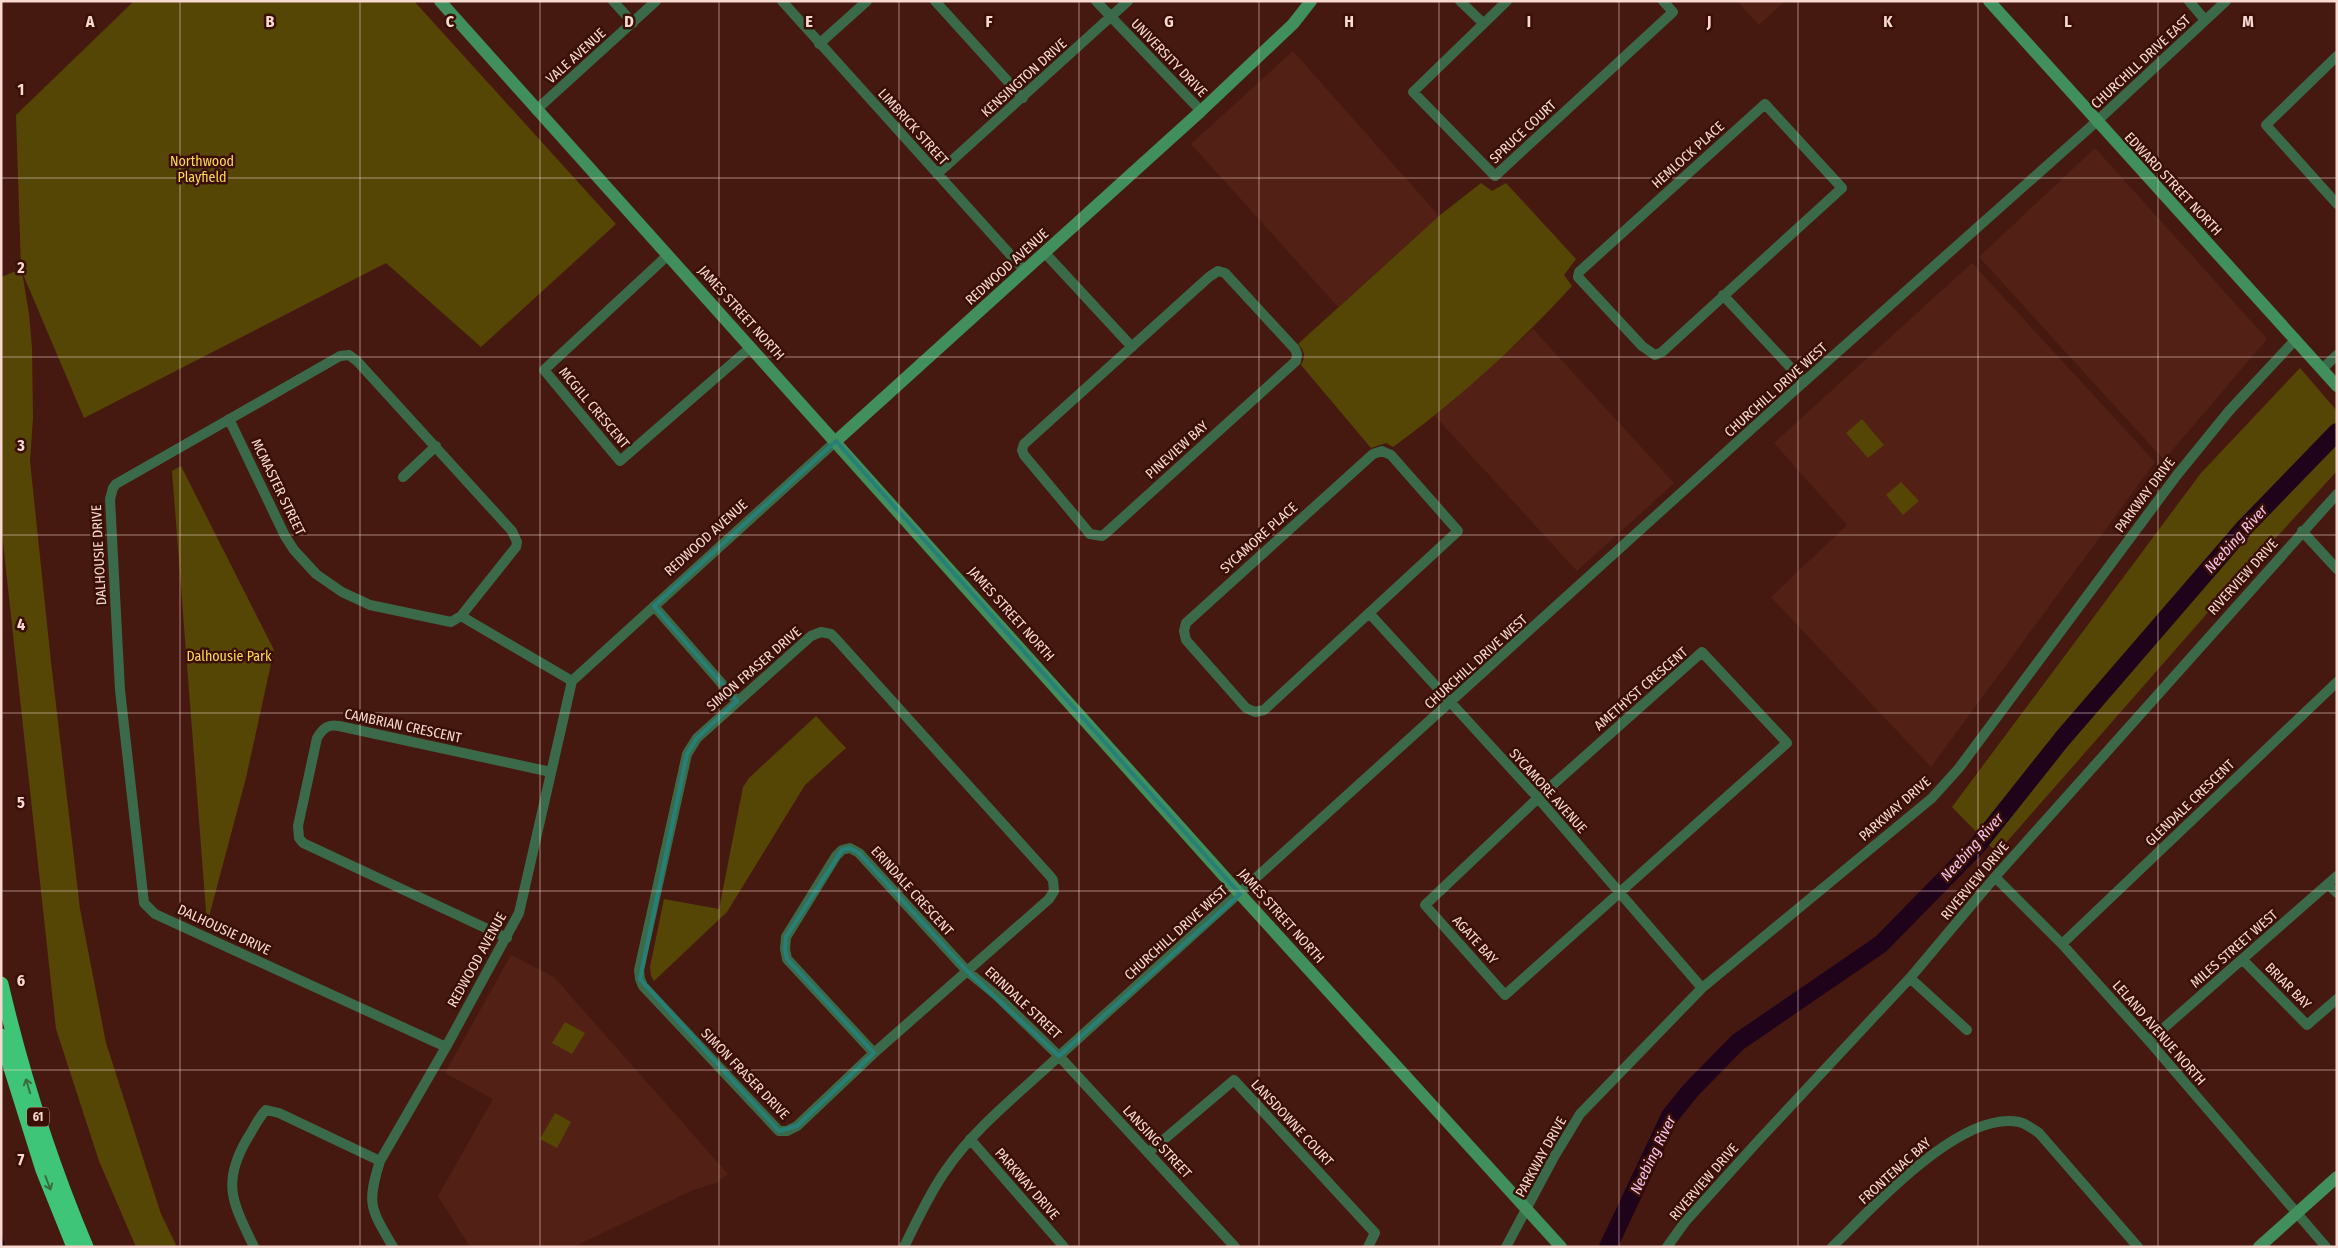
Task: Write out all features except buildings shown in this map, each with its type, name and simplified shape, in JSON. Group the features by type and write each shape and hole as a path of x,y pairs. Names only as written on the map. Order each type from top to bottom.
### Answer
{"highway":[{"name":"61","path":"1,984 23,1068 52,1162 86,1247"},
{"name":"61","path":"1,1036 43,1170 74,1247"}],"street":[{"name":"JAMES STREET NORTH","path":"440,1 1240,894 1560,1246"},
{"path":"613,1 633,23"},
{"name":"VALE AVENUE","path":"536,110 656,1"},
{"name":"LIMBRICK STREET","path":"782,1 1025,271"},
{"path":"819,44 867,1"},
{"path":"935,1 1023,98"},
{"name":"UNIVERSITY DRIVE","path":"1096,1 1201,111"},
{"name":"KENSINGTON DRIVE","path":"937,174 1128,1"},
{"name":"REDWOOD AVENUE","path":"393,1247 374,1213 372,1194 380,1161 520,913 572,681 1201,111 1293,24 1311,1"},
{"path":"1460,1 1483,23"},
{"name":"SPRUCE COURT","path":"1506,1 1413,92 1495,176 1673,12 1663,1"},
{"name":"EDWARD STREET NORTH","path":"1989,1 2096,122 2337,386"},
{"path":"2189,1 2205,20"},
{"name":"CHURCHILL DRIVE EAST","path":"2096,122 2226,1"},
{"path":"2337,56 2266,125 2337,204"},
{"name":"HEMLOCK PLACE","path":"1765,104 1842,188 1723,295 1662,352 1654,355 1642,346 1578,277 1579,272 1765,104"},
{"name":"CHURCHILL DRIVE WEST","path":"904,1247 924,1207 946,1170 970,1140 1059,1056 1451,704 1804,382 2096,122"},
{"path":"1045,253 1132,347"},
{"name":"MCGILL CRESCENT","path":"668,255 544,370 620,461 751,347"},
{"name":"PINEVIEW BAY","path":"1218,271 1225,273 1295,349 1297,354 1291,366 1106,533 1102,536 1096,536 1086,530 1024,455 1022,450 1024,444 1132,347 1218,271"},
{"path":"1723,295 1804,382"},
{"name":"PARKWAY DRIVE","path":"1506,1247 1528,1210 1554,1157 1580,1114 1702,988 1939,790 1959,768 2177,475 2229,411 2296,339"},
{"name":"DALHOUSIE DRIVE","path":"446,1047 155,914 147,907 143,898 120,690 110,494 116,484 122,480 340,356 348,355 357,361 512,530 517,542 514,552 461,616"},
{"path":"2322,369 2337,356"},
{"name":"MCMASTER STREET","path":"229,419 285,536 300,557 316,574 342,592 370,605 446,623 456,620 461,616"},
{"path":"403,477 436,446"},
{"name":"SYCAMORE PLACE","path":"1382,451 1391,455 1458,531 1370,614 1264,710 1254,712 1246,708 1186,640 1184,631 1186,622 1373,454 1382,451"},
{"name":"RIVERVIEW DRIVE","path":"1667,1247 1685,1222 1910,978 1995,877 2337,494"},
{"path":"2302,531 2337,569"},
{"path":"654,606 737,701"},
{"name":"SYCAMORE AVENUE","path":"1370,614 1538,798 1702,988"},
{"path":"461,616 572,681"},
{"name":"SIMON FRASER DRIVE","path":"820,632 831,634 893,700 1050,876 1054,886 1052,896 874,1053 797,1126 787,1131 779,1131 659,1003 640,979 639,970 687,754 697,738 737,701 811,636 820,632"},
{"name":"AMETHYST CRESCENT","path":"1538,798 1702,652 1787,743 1618,892"},
{"name":"GLENDALE CRESCENT","path":"2062,944 2337,682"},
{"name":"CAMBRIAN CRESCENT","path":"507,938 303,843 299,838 298,826 318,738 326,727 332,725 340,726 551,772"},
{"name":"AGATE BAY","path":"1538,798 1426,905 1505,995 1618,892"},
{"name":"ERINDALE CRESCENT","path":"874,1053 789,961 784,949 786,938 836,856 842,850 850,848 859,853 967,971"},
{"name":"MILES STREET WEST","path":"2149,1041 2337,876"},
{"name":"LELAND AVENUE NORTH","path":"1995,877 2062,944 2149,1041 2326,1247"},
{"path":"2328,884 2337,893"},
{"name":"BRIAR BAY","path":"2243,960 2307,1025 2337,999"},
{"name":"ERINDALE STREET","path":"967,971 996,995 1059,1056"},
{"path":"1910,978 1967,1030"},
{"name":"LANSING STREET","path":"1059,1056 1235,1247"},
{"name":"LANSDOWNE COURT","path":"1148,1153 1234,1080 1375,1234 1368,1247"},
{"path":"254,1247 235,1206 232,1189 232,1171 236,1158 266,1110 279,1113 380,1161"},
{"name":"FRONTENAC BAY","path":"1832,1247 1924,1160 1949,1142 1992,1122 2019,1122 2039,1133 2138,1247"},
{"name":"PARKWAY DRIVE","path":"970,1140 1054,1243 1064,1247"},
{"path":"2259,1247 2337,1177"}],"highlighted area":[{"path":"836,441 1240,894 1059,1056 967,971 859,853 850,848 842,850 786,937 785,949 787,959 874,1053 797,1126 779,1131 640,979 687,754 697,738 737,701 654,606"}],"shaded area":[{"path":"1737,1 1785,1 1759,25"},
{"path":"1293,51 1439,216 1338,307 1191,144"},
{"path":"2095,148 2267,339 2164,460 1979,257"},
{"path":"1972,263 2155,462 1931,767 1771,597 1847,525 1774,443"},
{"path":"1533,329 1674,483 1577,571 1435,416"},
{"path":"511,955 554,977 728,1174 718,1182 691,1191 573,1247 470,1247 438,1196 493,1099 445,1073"}],"green space":[{"name":"Northwood Playfield","path":"134,1 414,1 616,224 481,347 386,263 84,418 22,272 32,348 33,418 30,461 80,909 106,1043 161,1214 177,1247 136,1247 99,1161 56,1029 1,524 1,277 21,269 16,115"},
{"path":"1481,183 1492,191 1506,183 1576,259 1564,275 1572,286 1487,371 1441,410 1393,447 1386,443 1371,448 1301,365 1304,354 1298,344 1439,216"},
{"path":"2300,368 2337,411 2337,471 2211,609 1997,853 1952,807 2201,473"},
{"path":"1862,419 1884,445 1868,458 1846,433"},
{"name":"Dalhousie Park","path":"181,466 274,650 246,778 207,924 172,471"},
{"path":"1901,482 1919,501 1903,515 1886,495"},
{"path":"816,716 846,748 805,785 727,912 654,981 651,976 650,967 664,899 719,909 743,787 749,778"},
{"path":"565,1022 585,1033 572,1054 552,1043"},
{"path":"555,1113 571,1122 557,1148 540,1139"}],"waterway":[{"name":"Neebing River","path":"1608,1247 1670,1116 1691,1090 1738,1042 1881,944 1977,846 2062,739 2245,527 2337,432"},
{"path":"1,1238 4,1247"}]}
